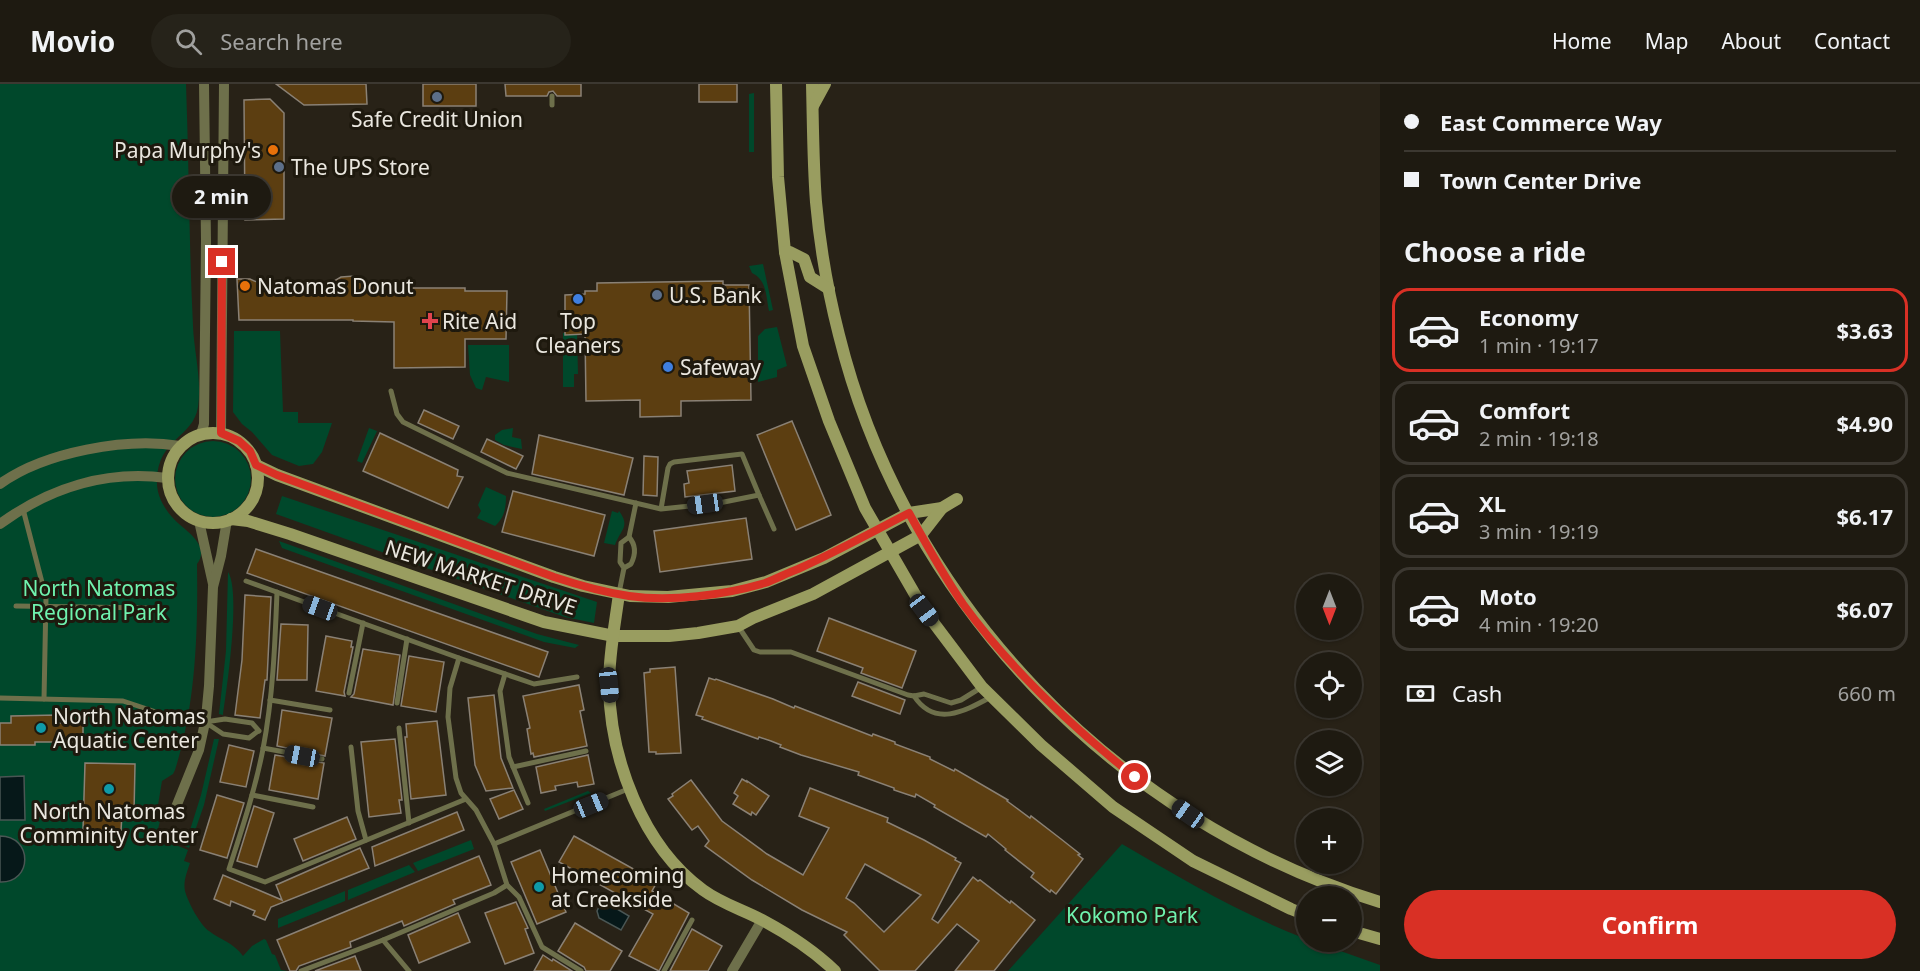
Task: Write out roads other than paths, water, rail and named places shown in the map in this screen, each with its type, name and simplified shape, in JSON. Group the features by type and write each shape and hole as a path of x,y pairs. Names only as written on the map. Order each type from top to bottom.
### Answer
{"street":[{"path":"201,434 204,424 204,84"},
{"path":"221,433 224,84"},
{"path":"776,84 778,177 785,252 804,346 847,466 877,530 924,610 991,697 1041,746 1113,807 1193,861 1296,911"},
{"path":"812,84 818,219 839,336 859,401 896,490 963,603 996,645 1044,697 1088,739 1135,777 1188,814 1260,854 1301,873 1380,902"},
{"path":"812,107 825,84"},
{"path":"785,252 804,259 810,277 829,289"},
{"path":"221,433 239,441 250,451 258,478 256,491 251,502 242,512 229,520 213,523 199,521 176,505 167,478 169,464 175,452 185,441 201,434 221,433"},
{"path":"0,484 36,466 93,448 161,443 180,446"},
{"name":"NEW MARKET DRIVE","path":"256,465 277,475 554,577 630,596 684,596 732,591 766,582 824,558 909,513 942,507 957,499"},
{"path":"0,524 23,508 72,486 121,477 167,478"},
{"name":"NEW MARKET DRIVE","path":"229,520 248,521 290,534 544,622 614,636 669,636 738,626 813,594 921,535 942,507"},
{"path":"176,807 199,750 205,722 209,686 213,587 229,520"},
{"path":"199,521 213,587"},
{"path":"619,594 609,685 613,722 617,746 630,788 646,826 662,850 703,890 727,905 762,920 800,942 835,971"},
{"path":"732,971 762,920"},
{"path":"1362,933 1380,939"}],"lane":[{"path":"552,96 552,105"},
{"path":"391,391 397,414 403,422 507,473 661,509 719,503 759,495"},
{"path":"661,509 670,464 742,454 774,529"},
{"path":"619,594 624,568 620,562 621,543 629,537 636,503"},
{"path":"23,508 46,597 44,699"},
{"path":"624,568 632,564 635,551 635,545 629,537"},
{"path":"246,581 534,684 576,677"},
{"path":"277,592 266,732 252,795 229,869 264,882 466,799"},
{"path":"16,606 150,608"},
{"path":"349,693 363,623"},
{"path":"738,626 754,650 791,652 914,696 924,694 951,702 961,700 982,687"},
{"path":"398,703 407,639"},
{"path":"459,658 450,688 448,717 456,778 461,793 476,810 494,844 507,885 519,897 542,947 581,971"},
{"path":"505,674 500,691 509,757 528,803"},
{"path":"914,696 927,710 947,715 991,697"},
{"path":"0,698 123,701 162,714 205,722 225,719 252,723 258,731"},
{"path":"270,700 330,710"},
{"path":"237,736 240,721"},
{"path":"205,722 223,734 249,738 258,731 266,732"},
{"path":"399,728 409,823"},
{"path":"351,747 358,811 366,840"},
{"path":"263,748 322,759"},
{"path":"513,767 586,751"},
{"path":"494,844 630,788"},
{"path":"252,795 313,807"},
{"path":"301,971 383,940 494,893 507,885"},
{"path":"664,971 692,920"},
{"path":"383,940 409,971"}],"place":[{"name":"Safe Credit Union","path":"437,97"},
{"name":"Papa Murphy's","path":"273,150"},
{"name":"The UPS Store","path":"279,167"},
{"name":"Natomas Donut","path":"245,286"},
{"name":"U.S. Bank","path":"657,295"},
{"name":"Top Cleaners","path":"578,299"},
{"name":"Rite Aid","path":"430,321"},
{"name":"Safeway","path":"668,367"},
{"name":"North Natomas Aquatic Center","path":"41,728"},
{"name":"North Natomas Comminity Center","path":"109,789"},
{"name":"Homecoming at Creekside","path":"539,887"}],"park label":[{"name":"North Natomas Regional Park","path":"99,600"},
{"name":"Kokomo Park","path":"1132,915"}]}
